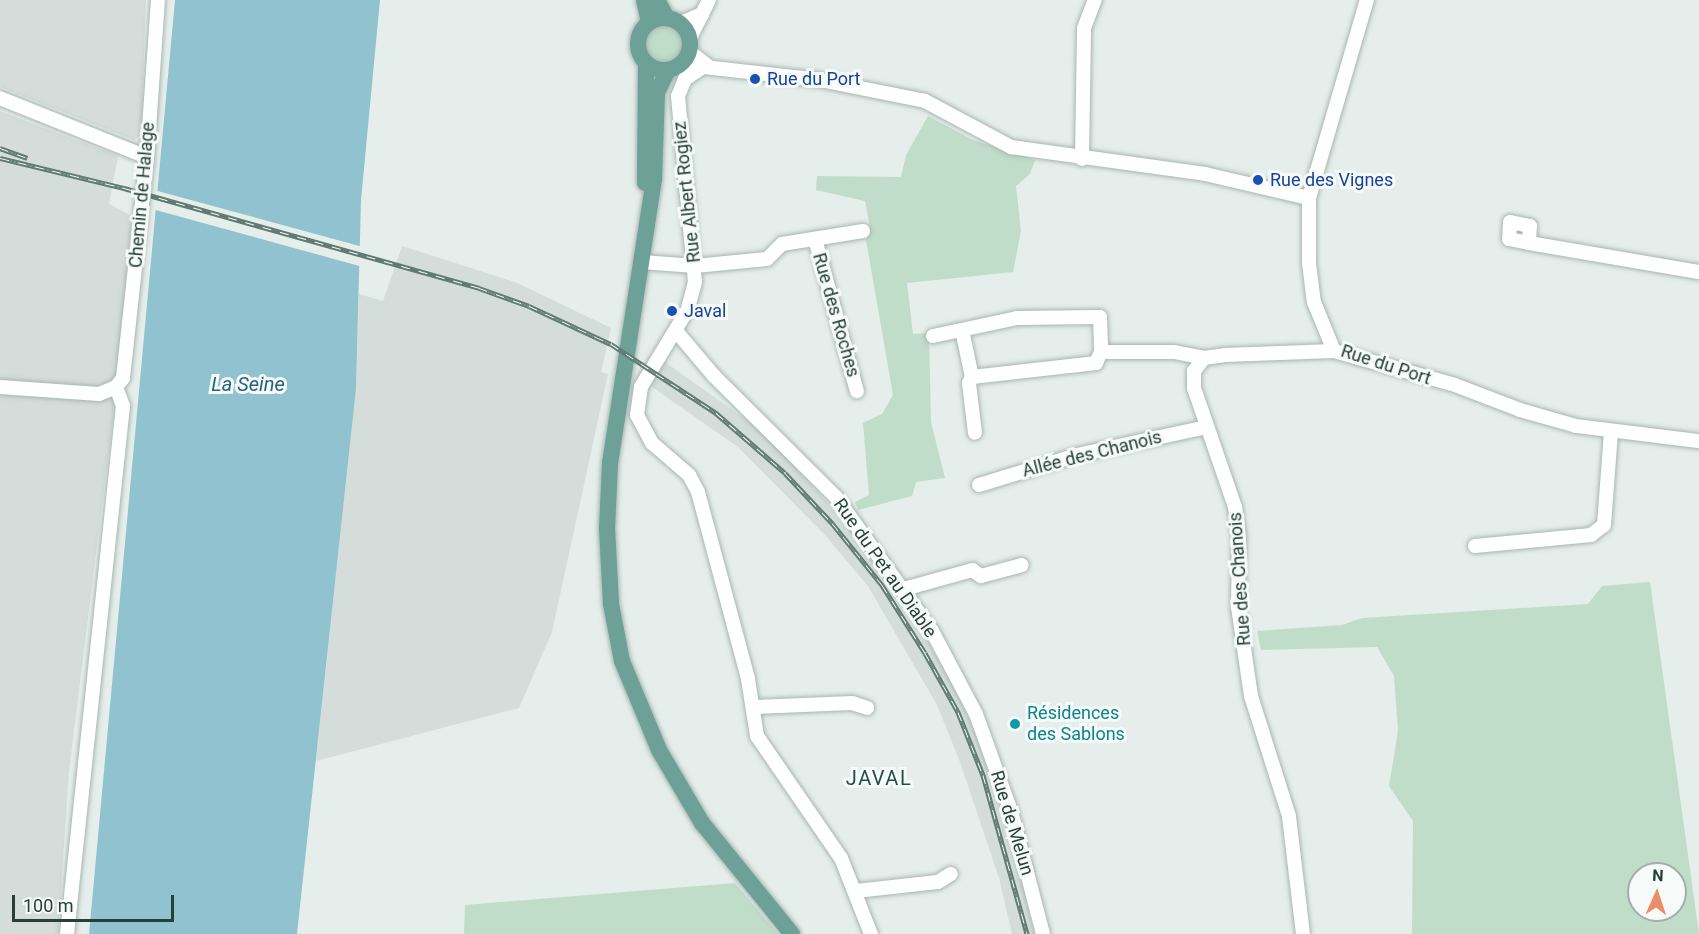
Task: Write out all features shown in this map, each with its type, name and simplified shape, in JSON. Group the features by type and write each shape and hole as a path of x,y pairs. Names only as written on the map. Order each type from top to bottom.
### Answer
{"main road":[{"path":"644,0 649,22 638,42 646,64 644,158 649,208"},
{"path":"657,0 674,20 690,45 657,93 656,158 610,464 607,528 608,582 622,661 659,750 685,798 792,934"},
{"path":"649,22 674,20"},
{"path":"646,64 672,69"}],"street":[{"name":"Chemin de Halage","path":"116,387 126,362 147,157 158,0"},
{"path":"707,67 690,45 709,0"},
{"path":"1082,159 1084,28 1095,0"},
{"path":"672,69 707,67 820,80 925,101 1011,147 1082,159 1205,174 1309,198 1367,0"},
{"path":"674,20 702,14"},
{"name":"Rue Albert Rogiez","path":"707,67 681,86 678,111 695,266 693,292 676,331 641,387 637,415 652,443 689,475 698,492 755,707 758,736 841,858 856,891 871,934"},
{"path":"0,98 147,157"},
{"name":"Rue du Port","path":"1309,198 1309,263 1314,302 1334,351 1455,384 1520,410 1611,432 1699,441"},
{"name":"Rue des Roches","path":"642,262 695,266 767,259 782,244 862,231"},
{"name":"Rue des Roches","path":"815,239 857,391"},
{"path":"1529,243 1699,272"},
{"path":"933,336 1017,318 1100,318 1101,352 1096,363 972,377"},
{"path":"962,330 972,377 969,383 975,433"},
{"name":"Rue du Pet au Diable","path":"676,331 714,375 836,497 904,589 976,714"},
{"path":"1101,352 1174,352 1204,358 1334,351"},
{"name":"Rue des Chanois","path":"1204,358 1194,371 1194,388 1235,507 1239,538 1238,607 1250,685 1289,816 1303,934"},
{"path":"0,387 99,394 116,387 123,406 67,934"},
{"name":"Allée des Chanois","path":"979,485 1087,453 1206,427"},
{"path":"1475,546 1591,535 1604,525 1611,432"},
{"path":"904,589 972,570 981,576 1022,565"},
{"path":"755,707 852,703 867,708"},
{"name":"Rue de Melun","path":"976,714 1011,811 1043,934"},
{"path":"856,891 938,882 951,874"}],"shaded area":[{"path":"0,0 146,0 141,135 134,140 0,87"},
{"path":"0,111 118,156 109,204 132,216 118,375 69,772 58,934 0,934"},
{"path":"402,246 515,282 611,328 601,372 608,374 552,632 519,708 316,761 356,389 359,294 383,301"},
{"path":"665,362 762,431 855,533 893,584 954,686 977,737 1016,855 1034,934 1012,934 999,878 960,762 937,705 868,586 824,534 738,447 649,385"}],"green space":[{"path":"664,24 678,29 683,43 678,57 664,62 650,57 645,43 650,29"},
{"path":"928,116 973,140 1035,160 1030,174 1016,186 1021,231 1013,272 907,283 913,334 929,333 931,422 945,478 916,482 912,496 858,510 855,502 869,495 863,423 882,414 893,395 866,240 870,228 865,201 816,190 817,176 901,177 906,155"},
{"path":"1650,582 1699,934 1412,934 1413,821 1389,786 1398,731 1394,676 1377,647 1261,650 1257,631 1342,625 1362,618 1588,604 1602,586"},
{"path":"735,883 778,934 464,934 465,905"}],"water":[{"name":"La Seine","path":"175,0 380,0 361,200 356,389 297,934 89,934"}],"pier":[{"path":"154,190 363,247 363,267 152,209"}],"railway":[{"path":"0,148 27,158"},
{"path":"0,158 124,188 479,288 529,306 611,344 716,413 785,473 832,523 882,585 925,653 958,712 983,775 1027,934"}],"place":[{"name":"Rue du Port","path":"755,79"},
{"name":"Rue des Vignes","path":"1258,180"},
{"name":"Javal","path":"672,311"},
{"name":"Résidences des Sablons","path":"1015,724"}],"district":[{"name":"JAVAL","path":"879,778"}]}
